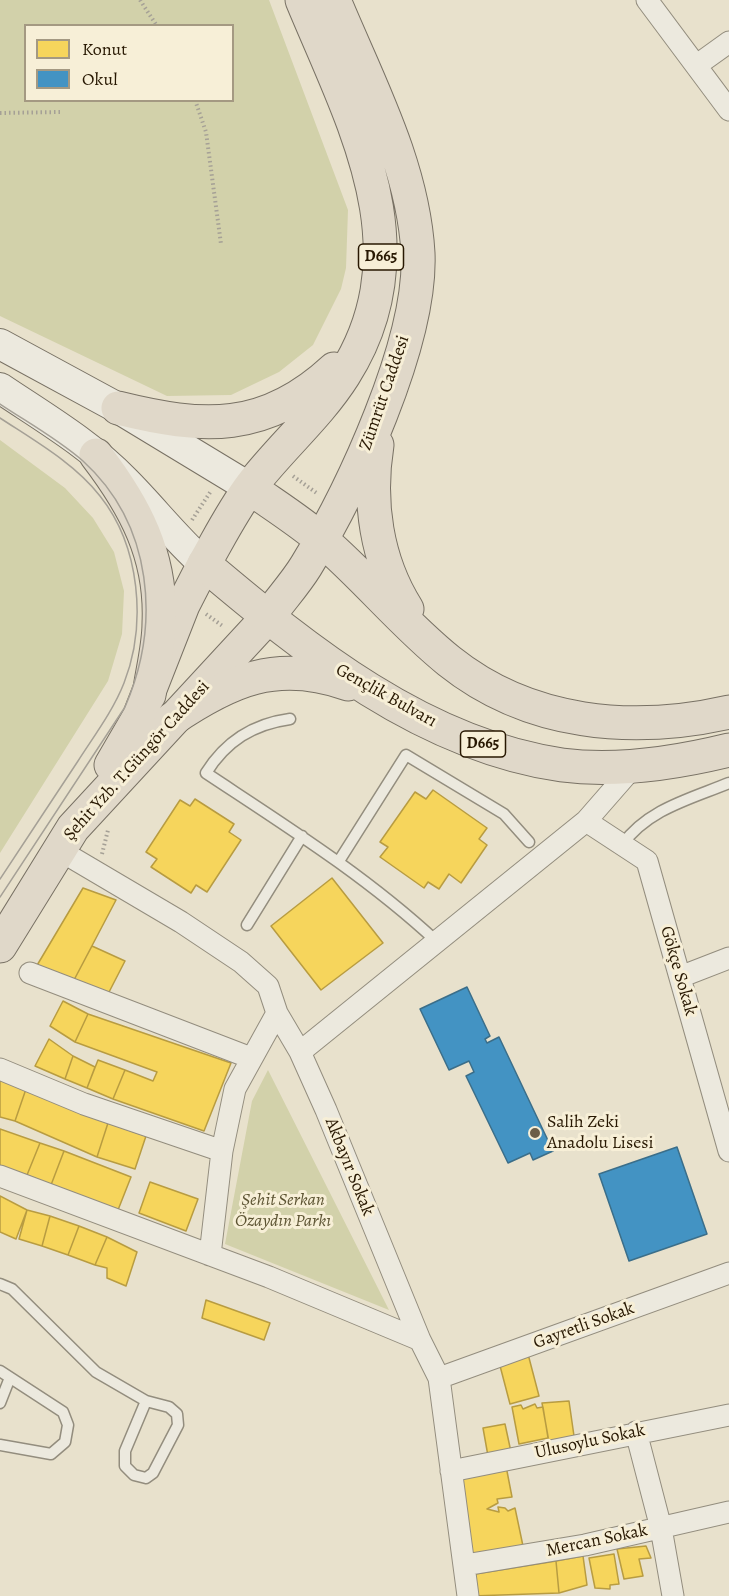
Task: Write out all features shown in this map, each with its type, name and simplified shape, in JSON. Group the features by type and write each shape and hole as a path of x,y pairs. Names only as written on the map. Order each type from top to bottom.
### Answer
{"main road":[{"name":"D665","path":"268,617 204,564 250,488 315,415 354,359 373,307 382,250 376,195 365,154 302,0"},
{"name":"Zümrüt Caddesi","path":"268,617 304,569 349,487 384,404 400,358 415,287 418,254 414,222 397,153 334,0"},
{"path":"118,408 168,420 196,422 230,421 269,411 314,388 334,369 349,351 373,307"},
{"path":"0,344 118,408 250,488 321,540 447,660 472,678 505,696 577,719 612,724 660,724 729,712"},
{"path":"0,388 67,432 96,455 124,480 182,544 204,564 183,605 149,695 66,839"},
{"path":"384,404 372,497 383,556 405,606 447,660"},
{"path":"96,455 124,492 139,520 158,583 159,623 149,695"},
{"name":"Gençlik Bulvarı","path":"268,617 329,663 375,693 437,725 517,756 562,765 600,768 634,766 729,750"},
{"name":"Şehit Yzb. T.Güngör Caddesi","path":"0,946 66,839 171,720 268,617"},
{"path":"171,720 218,689 271,674 332,678 375,693"}],"street":[{"path":"647,0 729,110"},
{"path":"697,65 729,42"},
{"path":"300,1052 586,820 634,766"},
{"name":"Gökçe Sokak","path":"586,820 647,861 728,1140"},
{"name":"Akbayır Sokak","path":"66,839 97,873 181,922 242,962 268,986 277,1013 300,1052 420,1340 439,1378 468,1596"},
{"path":"680,977 729,958"},
{"path":"30,973 251,1058"},
{"path":"210,1255 222,1151 235,1089 277,1013"},
{"path":"0,1069 84,1104 222,1151"},
{"path":"0,1176 210,1255 420,1340"},
{"name":"Gayretli Sokak","path":"439,1378 729,1273"},
{"name":"Ulusoylu Sokak","path":"451,1472 636,1432 729,1415"},
{"path":"636,1432 661,1528 673,1596"},
{"name":"Mercan Sokak","path":"465,1566 585,1545 729,1512"}],"lane":[{"path":"290,719 274,721 245,733 222,751 206,773 339,861 393,902 436,941"},
{"path":"339,861 406,755 504,814 529,842"},
{"path":"622,845 633,831 654,814 729,783"},
{"path":"247,925 302,837"},
{"path":"0,1284 12,1289 96,1372 146,1401 169,1407 177,1414 178,1425 153,1473 146,1478 134,1475 125,1466 125,1451 146,1401"},
{"path":"0,1371 9,1380 63,1412 68,1425 65,1442 51,1454 0,1445"},
{"path":"0,1403 9,1380"}],"path":[{"path":"140,0 156,24"},
{"path":"196,102 206,132 220,244"},
{"path":"0,113 60,112"},
{"path":"292,475 319,495"},
{"path":"185,530 211,490"},
{"path":"197,607 225,628"},
{"path":"97,873 103,862 102,846 111,821"}],"green space":[{"path":"0,0 269,0 348,210 346,268 341,289 313,345 279,372 231,395 167,396 0,316"},
{"path":"0,440 65,488 93,518 114,552 124,591 122,634 108,681 0,853"},
{"name":"Şehit Serkan Özaydın Parkı","path":"268,1070 389,1310 225,1244 252,1101"}],"building: Konut":[{"path":"433,790 487,828 479,839 487,845 461,883 449,874 439,889 428,882 424,888 380,857 388,847 380,842 415,792 426,799"},
{"path":"195,799 234,824 229,832 241,840 207,892 196,885 191,893 151,867 157,859 146,852 180,800 190,806"},
{"path":"332,878 383,943 321,990 271,926"},
{"path":"83,888 116,900 74,980 36,967"},
{"path":"92,946 125,961 107,996 74,980"},
{"path":"63,1001 88,1014 75,1042 50,1026"},
{"path":"88,1014 231,1063 204,1131 113,1099 125,1070 153,1081 157,1072 75,1042"},
{"path":"49,1039 73,1056 65,1079 35,1066"},
{"path":"73,1056 95,1067 87,1088 65,1079"},
{"path":"98,1060 125,1070 113,1099 87,1088"},
{"path":"0,1080 26,1089 15,1121 0,1117"},
{"path":"26,1089 108,1123 97,1157 15,1121"},
{"path":"108,1123 146,1136 135,1169 97,1157"},
{"path":"0,1129 40,1143 27,1175 0,1166"},
{"path":"40,1143 64,1151 51,1185 27,1175"},
{"path":"64,1151 131,1177 118,1210 51,1185"},
{"path":"150,1182 198,1199 186,1231 139,1213"},
{"path":"0,1196 27,1210 16,1239 0,1232"},
{"path":"27,1210 50,1216 42,1246 19,1239"},
{"path":"50,1216 79,1226 68,1255 42,1246"},
{"path":"79,1226 107,1237 95,1265 68,1255"},
{"path":"107,1237 137,1252 126,1286 107,1278 107,1268 95,1265"},
{"path":"206,1300 270,1323 264,1340 202,1318"},
{"path":"528,1354 539,1396 510,1404 499,1362"},
{"path":"569,1401 574,1436 549,1442 542,1403"},
{"path":"535,1404 537,1408 543,1407 548,1438 519,1444 512,1407 521,1405 523,1409"},
{"path":"505,1424 511,1452 488,1456 483,1428"},
{"path":"506,1466 512,1497 497,1499 498,1503 487,1509 499,1512 498,1507 508,1511 515,1508 523,1546 471,1557 462,1475"},
{"path":"646,1546 651,1558 639,1559 643,1576 624,1579 617,1549"},
{"path":"614,1554 619,1584 610,1585 610,1589 595,1588 589,1558"},
{"path":"583,1556 587,1585 559,1593 556,1561"},
{"path":"556,1561 559,1593 472,1596 469,1575"}],"building: Okul":[{"path":"467,987 490,1036 485,1039 487,1043 499,1037 553,1151 533,1160 530,1153 508,1163 466,1076 474,1072 469,1061 449,1070 420,1009"},
{"path":"677,1147 707,1234 629,1261 599,1174"}],"tram line":[{"path":"0,404 73,453 106,487 124,515 137,545 144,577 146,610 143,643 136,675 125,707 0,897"},
{"path":"0,418 66,463 100,496 124,538 136,586 137,611 136,636 131,660 124,683 114,703 97,733 0,879"}],"place":[{"name":"Salih Zeki Anadolu Lisesi","path":"535,1133"}]}
